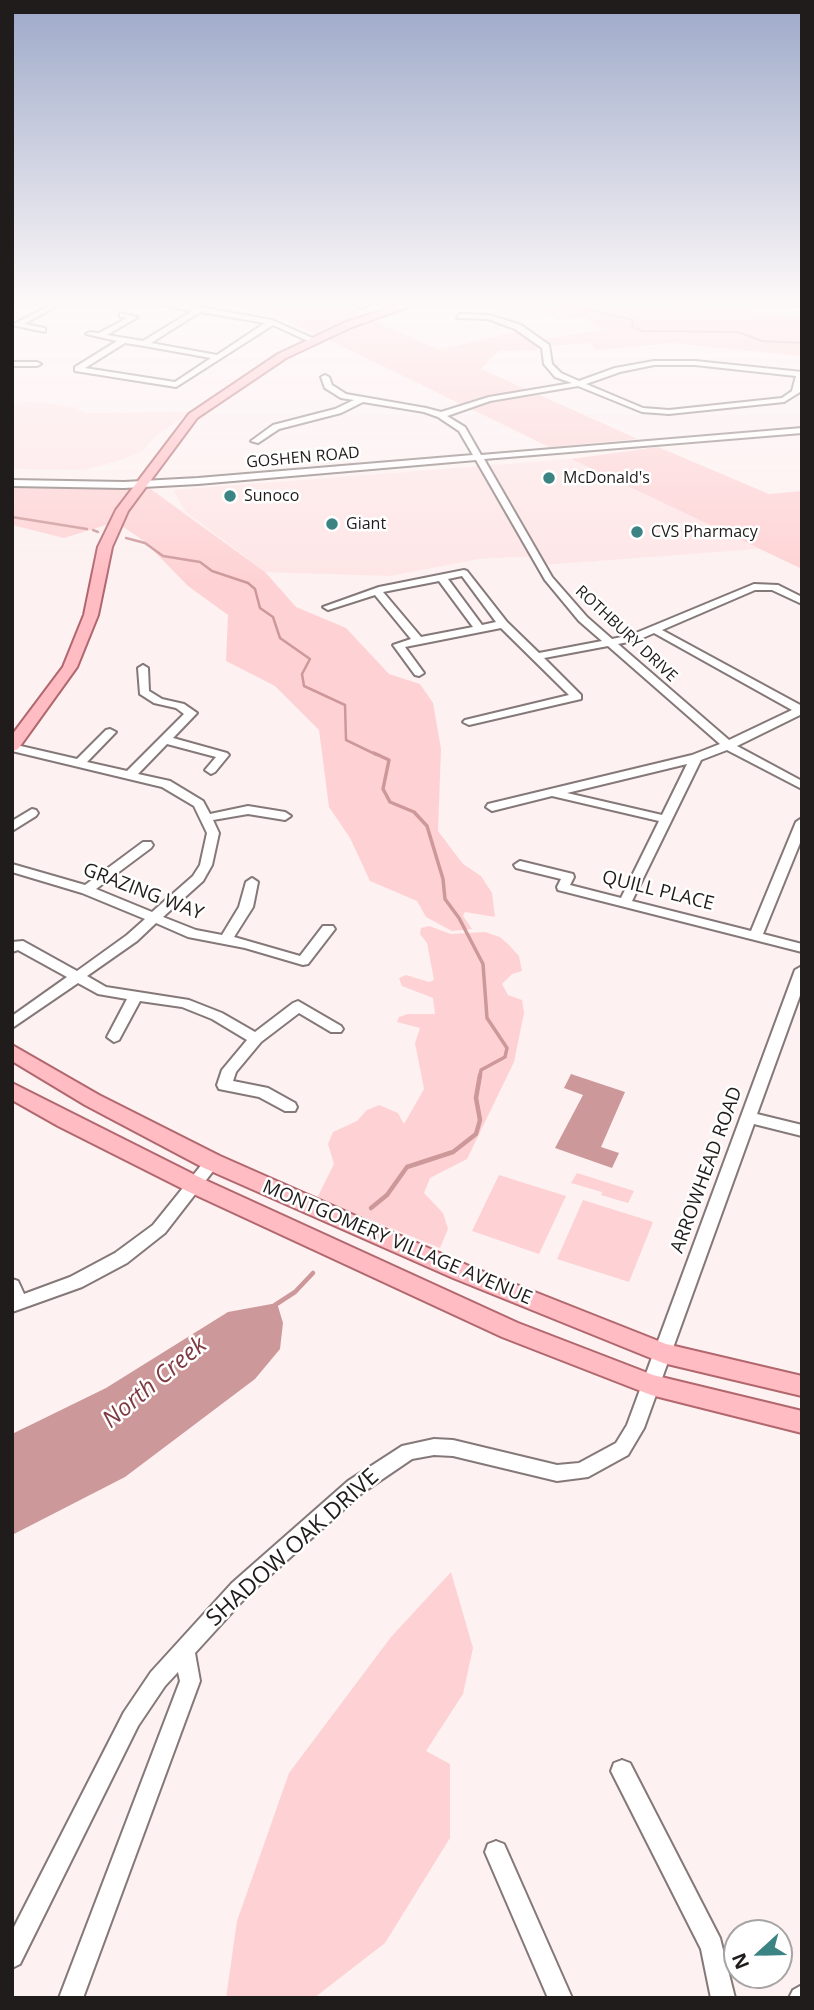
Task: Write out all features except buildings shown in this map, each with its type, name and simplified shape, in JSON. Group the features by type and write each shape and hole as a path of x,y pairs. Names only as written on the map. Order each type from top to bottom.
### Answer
{"main road":[{"path":"12,747 70,667 91,615 105,547 122,510 141,482 205,406 220,396"},
{"name":"MONTGOMERY VILLAGE AVENUE","path":"12,1052 92,1100 212,1162 461,1272 663,1353 802,1386"},
{"name":"MONTGOMERY VILLAGE AVENUE","path":"12,1090 65,1121 195,1185 510,1330 651,1385 802,1422"}],"street":[{"path":"348,396 360,400 409,406 441,415 489,399 508,396"},
{"path":"606,396 629,406 669,412 784,400 790,396"},
{"path":"255,440 276,427 338,411 360,400"},
{"name":"ROTHBURY DRIVE","path":"441,415 463,429 548,578 583,619 729,746 802,786"},
{"name":"GOSHEN ROAD","path":"12,483 198,481 802,430"},
{"name":"GOSHEN ROAD","path":"12,476 128,478 141,482"},
{"path":"328,607 377,591 464,573 503,624 577,697 469,722"},
{"path":"441,577 480,628"},
{"path":"539,661 600,652 611,644 655,630 754,587 774,587 802,601"},
{"path":"377,591 418,641"},
{"path":"419,673 398,645 503,624"},
{"path":"655,630 801,710"},
{"path":"131,774 191,713 180,706 158,701 144,692 143,668"},
{"path":"492,807 696,758 729,746 801,710"},
{"path":"80,761 110,732"},
{"path":"166,740 223,755 211,770"},
{"path":"12,747 166,783 199,804 213,833 206,865 198,878 132,938 12,1023"},
{"path":"625,902 696,758"},
{"path":"552,793 664,820"},
{"path":"207,818 248,810 285,816"},
{"path":"12,827 32,813"},
{"path":"755,936 802,822"},
{"path":"87,890 147,845"},
{"name":"QUILL PLACE","path":"520,865 568,877 563,887 802,948"},
{"name":"GRAZING WAY","path":"12,868 87,890 193,934 303,961 328,929"},
{"path":"226,940 246,907 253,882"},
{"path":"12,948 18,944 103,991 198,1007 256,1039"},
{"name":"ARROWHEAD ROAD","path":"651,1385 802,970"},
{"path":"114,1037 135,997"},
{"path":"290,1108 262,1092 225,1085 229,1070 256,1039 298,1006 336,1028"},
{"path":"749,1116 802,1131"},
{"path":"12,1286 16,1304 76,1282 121,1258 159,1229 212,1162"},
{"name":"SHADOW OAK DRIVE","path":"12,1956 131,1719 158,1679 239,1590 355,1487 408,1452 444,1448 557,1474 581,1471 622,1449 635,1428 651,1385"},
{"path":"71,1998 190,1681 184,1650"},
{"path":"622,1771 712,1946 723,1998"},
{"path":"496,1853 560,1998"}],"shaded area":[{"path":"444,396 541,396 638,439 549,447"},
{"path":"29,401 74,407 85,413 191,412 159,433 142,451 121,460 84,470 12,469 12,405"},
{"path":"658,447 769,494 802,491 802,569 571,459"},
{"path":"571,459 759,549 542,565 539,556 479,559 390,576 265,572 186,512 173,490"},
{"path":"141,482 265,572 296,607 346,628 389,674 420,684 433,703 441,749 438,831 463,864 481,876 492,893 495,917 465,912 463,916 472,929 452,931 426,917 417,901 370,881 350,838 329,807 319,730 275,686 226,661 228,615 188,586 144,541 116,522 64,538 12,525 12,483"},
{"path":"429,926 451,934 485,932 500,937 509,945 519,956 522,971 512,974 502,984 508,995 522,1000 524,1013 514,1062 467,1159 430,1178 424,1193 443,1213 448,1229 440,1248 317,1198 334,1164 328,1144 333,1132 357,1121 367,1110 379,1105 398,1113 404,1124 424,1089 415,1043 420,1028 397,1022 399,1017 408,1014 435,1014 433,998 402,986 399,978 406,975 429,982 434,980 427,943 420,934 421,928"},
{"path":"577,1173 634,1191 628,1203 601,1195 602,1192 571,1183"},
{"path":"499,1175 566,1196 539,1254 472,1231"},
{"path":"583,1200 653,1222 629,1282 557,1259"},
{"path":"451,1572 473,1648 463,1694 426,1751 450,1764 450,1838 385,1943 314,1998 226,1998 237,1921 289,1773 391,1637"}],"water":[{"path":"571,1074 625,1092 601,1147 619,1153 612,1168 555,1148 583,1095 564,1088"},
{"path":"277,1303 283,1323 280,1349 255,1379 125,1477 12,1535 12,1434 106,1388 228,1312"}],"waterway":[{"name":"North Creek","path":"12,517 87,529"},
{"name":"North Creek","path":"93,530 98,532"},
{"name":"North Creek","path":"126,538 145,543 163,556 200,562 212,571 248,583 255,589 260,608 273,617 280,638 310,659 302,674 304,686 345,705 346,740 377,755"},
{"name":"North Creek","path":"374,753 389,760 383,789 390,802 414,812 427,826 443,879 445,899 459,918 483,964 487,1018 507,1048 505,1057 481,1070 480,1077"},
{"name":"North Creek","path":"371,1208 387,1195 407,1167 453,1152 476,1134 480,1120 476,1098 480,1075"},
{"name":"North Creek","path":"275,1305 295,1292 313,1273"}],"place":[{"name":"McDonald's","path":"549,478"},
{"name":"Sunoco","path":"230,496"},
{"name":"Giant","path":"332,524"},
{"name":"CVS Pharmacy","path":"637,532"}]}
